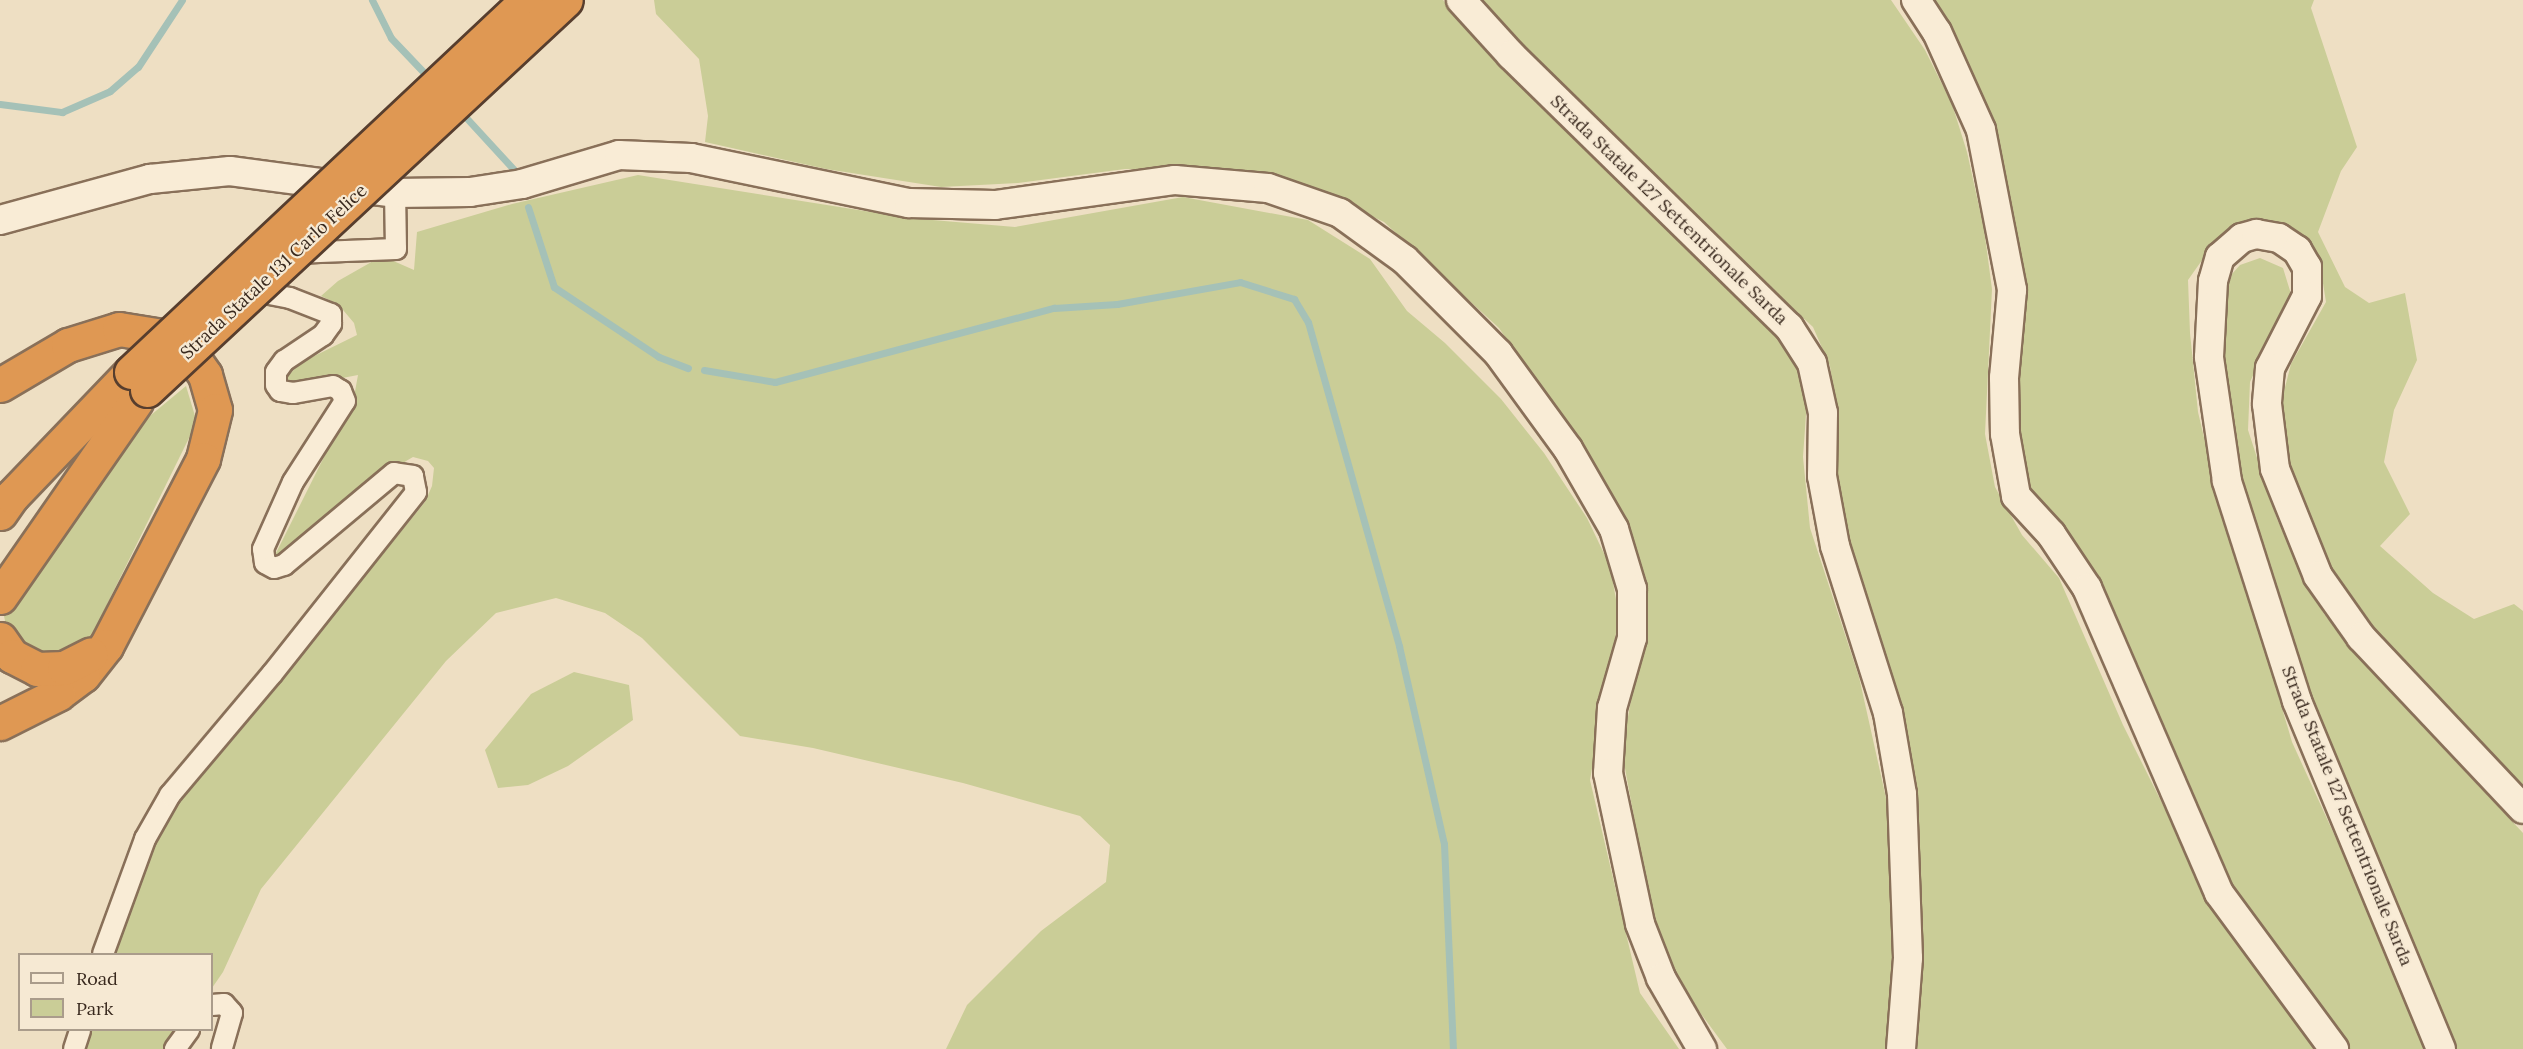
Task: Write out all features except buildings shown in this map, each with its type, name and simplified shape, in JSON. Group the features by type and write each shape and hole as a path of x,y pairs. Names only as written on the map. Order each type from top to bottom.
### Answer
{"highway":[{"name":"Strada Statale 131 Carlo Felice","path":"0,560 133,387 527,0"},
{"name":"Strada Statale 131 Carlo Felice","path":"0,513 12,496 566,0"},
{"path":"0,723 58,694 83,675 106,646 203,459 215,410 207,384 189,352 162,336 119,329 68,345 7,378"},
{"path":"0,487 133,387"},
{"path":"0,597 133,387"},
{"path":"0,639 12,656 24,664 51,670 106,646"}],"main road":[{"name":"Strada Statale 127 Settentrionale Sarda","path":"1461,0 1511,55 1789,327 1812,363 1823,413 1822,476 1834,546 1888,713 1902,794 1908,958 1901,1049"},
{"path":"1916,0 1937,32 1981,130 2012,290 2004,378 2005,423 2016,496 2051,534 2087,588 2219,892 2334,1049"},
{"path":"0,220 150,180 230,171 395,193 470,192 522,184 619,155 691,158 909,203 995,205 1175,180 1268,188 1340,213 1405,260 1498,353 1568,449 1614,529 1632,590 1632,638 1612,708 1608,773 1640,924 1661,978 1702,1049"},
{"name":"Strada Statale 127 Settentrionale Sarda","path":"2441,1049 2297,701 2228,481 2209,357 2213,281 2224,252 2242,238 2256,234 2279,238 2297,250 2307,267 2307,296 2270,368 2267,404 2275,470 2318,576 2361,637 2523,809"}],"street":[{"path":"103,953 144,839 170,795 272,674 417,492 413,476 394,473 284,565 274,568 265,563 263,549 293,482 345,401 341,391 333,386 293,393 280,391 276,385 276,372 284,361 323,335 332,324 332,314 290,298 247,290 233,282 232,270 234,263 246,256 396,249 395,193"},
{"path":"213,1005 224,1004 232,1013 222,1049"},
{"path":"74,1049 79,1031"},
{"path":"174,1049 188,1031"}],"green space":[{"path":"654,0 1443,0 1640,202 1789,346 1807,400 1803,457 1810,528 1859,677 1888,807 1896,992 1887,1049 1727,1049 1682,988 1653,921 1622,752 1648,600 1628,534 1574,438 1499,328 1384,222 1312,188 1241,171 1125,169 1018,183 941,187 826,169 705,142 708,116 699,59 656,14"},
{"path":"1482,0 1891,0 1925,50 1952,104 1967,152 1984,229 1992,289 1985,434 1995,487 2022,535 2059,578 2123,725 2201,881 2277,998 2317,1049 1912,1049 1921,944 1834,464 1836,411 1830,366 1813,327 1678,204 1555,82"},
{"path":"1932,0 2314,0 2311,8 2357,147 2341,171 2318,232 2345,287 2369,303 2405,293 2417,360 2394,410 2384,462 2410,514 2380,546 2433,593 2474,619 2514,604 2523,611 2523,793 2333,582 2297,495 2283,446 2282,399 2291,364 2326,302 2322,277 2300,244 2232,229 2217,239 2188,280 2190,333 2198,412 2210,463 2292,742 2375,924 2425,1049 2344,1049 2225,885 2083,558 2058,520 2028,491 2019,465 2016,411 2022,301 2003,179 1990,113"},
{"path":"638,175 909,218 1015,227 1183,197 1308,220 1370,259 1407,311 1445,343 1501,399 1544,453 1587,518 1610,566 1619,616 1590,780 1640,993 1679,1049 946,1049 967,1005 1041,931 1106,882 1110,845 1080,816 963,783 813,748 740,736 642,638 605,613 556,598 496,613 446,661 261,889 223,972 213,987 213,953 113,953 144,865 188,783 241,728 425,502 432,486 434,468 428,461 413,457 394,468 283,561 273,559 354,397 358,375 290,388 287,377 300,363 357,335 354,323 338,304 321,296 338,281 382,256 414,270 417,232 512,204"},
{"path":"2260,258 2283,268 2291,294 2250,382 2248,430 2277,519 2305,580 2324,614 2376,677 2523,833 2523,1049 2455,1049 2332,757 2249,520 2223,414 2218,316 2232,274 2240,265"},
{"path":"186,386 195,416 190,436 87,645 70,653 40,654 22,646 7,631 4,616 10,592 116,444"},
{"path":"574,672 629,685 633,720 568,766 528,785 498,788 485,750 531,694"},
{"path":"88,1031 178,1031 165,1049 83,1049"}],"waterway":[{"path":"0,104 62,112 110,91 138,67 182,0"},
{"path":"372,0 391,38 430,79"},
{"path":"460,111 517,173"},
{"path":"528,207 554,287 659,357 688,368"},
{"path":"704,370 775,382 1054,308 1117,304 1240,282 1294,299 1308,322 1399,646 1444,844 1453,1049"}]}
